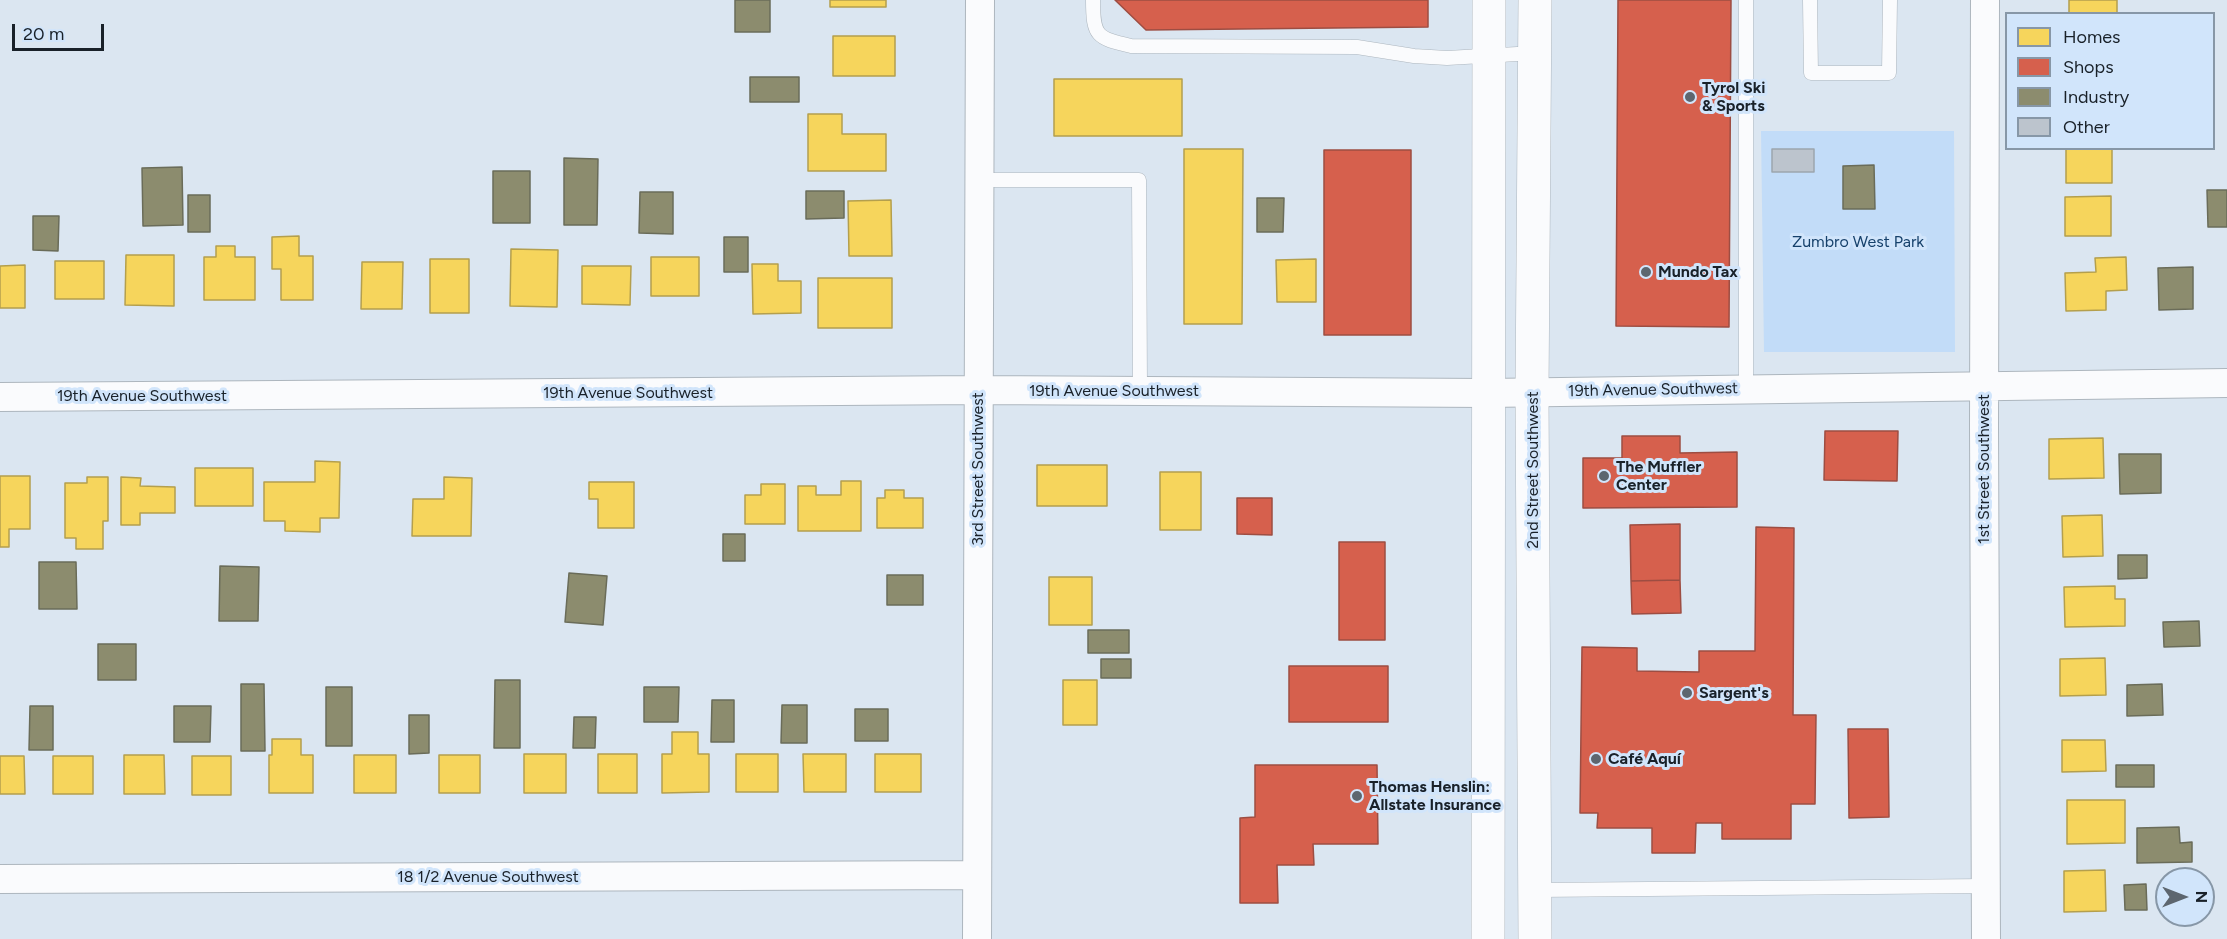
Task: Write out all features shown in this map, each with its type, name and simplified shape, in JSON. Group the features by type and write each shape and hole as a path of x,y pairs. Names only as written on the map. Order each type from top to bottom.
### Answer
{"main road":[{"path":"1488,939 1489,0"},
{"name":"2nd Street Southwest","path":"1535,0 1532,392 1535,939"}],"street":[{"name":"3rd Street Southwest","path":"977,939 980,0"},
{"name":"1st Street Southwest","path":"1985,0 1986,939"},
{"name":"19th Avenue Southwest","path":"0,397 978,390 1487,393 2227,383"},
{"name":"18 1/2 Avenue Southwest","path":"0,879 977,876"}],"lane":[{"path":"1093,0 1093,13 1098,33 1106,40 1131,46 1357,47 1414,56 1534,54"},
{"path":"1746,0 1746,389"},
{"path":"1810,0 1810,73 1889,73 1890,0"},
{"path":"979,180 1139,180 1140,391"},
{"path":"1536,890 1986,886"}],"green space":[{"name":"Zumbro West Park","path":"1761,131 1954,131 1955,352 1764,352"}],"building: Homes":[{"path":"830,0 886,0 886,7 830,7"},
{"path":"2069,0 2117,0 2117,12 2069,12"},
{"path":"833,36 895,36 895,76 833,76"},
{"path":"1054,79 1182,79 1182,136 1054,136"},
{"path":"808,114 842,114 842,134 886,134 886,171 808,171"},
{"path":"1184,149 1243,149 1242,324 1184,324"},
{"path":"2066,150 2112,150 2112,183 2066,183"},
{"path":"2111,196 2111,236 2065,236 2065,197"},
{"path":"891,200 892,256 849,256 848,201"},
{"path":"299,236 299,256 313,256 313,300 281,300 281,269 272,269 272,237"},
{"path":"216,246 235,246 235,257 255,257 255,300 204,300 204,257 216,257"},
{"path":"511,249 558,250 557,307 510,306"},
{"path":"126,255 174,255 174,306 125,305"},
{"path":"651,257 699,257 699,296 651,296"},
{"path":"2126,257 2127,290 2106,291 2106,310 2066,311 2065,273 2096,272 2095,258"},
{"path":"430,259 469,259 469,313 430,313"},
{"path":"1316,259 1316,302 1277,302 1276,260"},
{"path":"55,261 104,261 104,299 55,299"},
{"path":"362,262 403,262 402,309 361,309"},
{"path":"752,264 778,264 778,281 801,281 801,313 753,314"},
{"path":"25,265 25,308 0,308 0,266"},
{"path":"582,266 631,266 630,305 582,304"},
{"path":"818,278 892,278 892,328 818,328"},
{"path":"2103,438 2104,478 2049,479 2049,439"},
{"path":"315,461 340,462 339,518 320,518 320,532 285,531 285,521 264,521 264,482 315,482"},
{"path":"1037,465 1107,465 1107,506 1037,506"},
{"path":"195,468 253,468 253,506 195,506"},
{"path":"1160,472 1201,472 1201,530 1160,530"},
{"path":"0,476 30,476 30,529 9,529 9,547 0,547"},
{"path":"87,477 108,477 108,521 103,521 103,549 76,549 76,538 65,538 65,483 87,483"},
{"path":"121,477 141,478 140,486 175,487 175,513 140,513 140,525 121,525"},
{"path":"444,477 472,478 471,536 412,536 413,499 444,499"},
{"path":"841,481 861,481 861,531 798,531 798,486 816,486 816,495 841,495"},
{"path":"589,482 634,482 634,528 598,528 598,499 589,499"},
{"path":"761,484 785,484 785,524 745,524 745,495 761,495"},
{"path":"885,490 904,490 904,498 923,498 923,528 877,528 877,498 885,498"},
{"path":"2102,515 2103,556 2063,557 2062,516"},
{"path":"1049,577 1092,577 1092,625 1049,625"},
{"path":"2115,586 2115,599 2125,599 2125,626 2065,627 2064,587"},
{"path":"2105,658 2106,695 2060,696 2060,659"},
{"path":"1063,680 1097,680 1097,725 1063,725"},
{"path":"672,732 698,732 698,754 709,754 709,792 662,793 662,754 672,754"},
{"path":"272,739 301,739 301,755 313,755 313,793 269,793 269,755 272,755"},
{"path":"2062,740 2105,740 2106,771 2062,772"},
{"path":"524,754 566,754 566,793 524,793"},
{"path":"598,754 637,754 637,793 598,793"},
{"path":"736,754 778,754 778,792 736,792"},
{"path":"803,754 846,754 846,792 804,792"},
{"path":"875,754 921,754 921,792 875,792"},
{"path":"124,755 164,755 165,794 124,794"},
{"path":"354,755 396,755 396,793 354,793"},
{"path":"439,755 480,755 480,793 439,793"},
{"path":"0,756 24,756 25,794 0,794"},
{"path":"53,756 93,756 93,794 53,794"},
{"path":"192,756 231,756 231,795 192,795"},
{"path":"2067,800 2125,800 2125,843 2067,844"},
{"path":"2105,870 2106,911 2064,912 2064,871"}],"building: Shops":[{"path":"1115,0 1428,0 1428,27 1146,30"},
{"path":"1618,0 1731,0 1729,327 1616,326"},
{"path":"1324,150 1411,150 1411,335 1324,335"},
{"path":"1825,431 1898,431 1897,481 1824,480"},
{"path":"1622,436 1680,436 1680,453 1737,452 1737,507 1583,508 1583,458 1622,458"},
{"path":"1237,498 1272,498 1272,535 1237,534"},
{"path":"1680,524 1680,580 1631,581 1630,525"},
{"name":"Sargent's","path":"1756,527 1794,528 1793,715 1816,715 1815,804 1791,804 1791,839 1722,839 1722,823 1696,823 1695,853 1652,853 1652,828 1597,828 1598,813 1580,813 1582,647 1637,648 1637,671 1699,672 1699,651 1755,651"},
{"path":"1339,542 1385,542 1385,640 1339,640"},
{"path":"1680,580 1681,613 1632,614 1631,581"},
{"path":"1289,666 1388,666 1388,722 1289,722"},
{"path":"1848,729 1888,729 1889,817 1849,818"},
{"path":"1255,765 1377,765 1378,844 1313,844 1314,865 1277,865 1278,903 1240,903 1240,818 1255,817"}],"building: Industry":[{"path":"735,0 770,0 770,32 735,32"},
{"path":"750,77 799,77 799,102 750,102"},
{"path":"564,158 598,159 597,225 564,225"},
{"path":"1874,165 1875,209 1843,209 1843,166"},
{"path":"182,167 183,225 143,226 142,168"},
{"path":"493,171 530,171 530,223 493,223"},
{"path":"2207,190 2227,190 2227,227 2208,227"},
{"path":"806,191 844,191 844,218 806,219"},
{"path":"640,192 673,192 673,234 639,233"},
{"path":"188,195 210,195 210,232 188,232"},
{"path":"1257,198 1284,198 1283,232 1257,232"},
{"path":"33,216 59,216 58,251 33,250"},
{"path":"724,237 748,237 748,272 724,272"},
{"path":"2193,267 2193,309 2159,310 2158,268"},
{"path":"2119,454 2161,454 2161,493 2120,494"},
{"path":"723,534 745,534 745,561 723,561"},
{"path":"2118,555 2147,555 2147,578 2118,579"},
{"path":"39,562 76,562 77,609 39,609"},
{"path":"220,566 259,567 258,621 219,621"},
{"path":"569,573 607,576 603,625 565,622"},
{"path":"887,575 923,575 923,605 887,605"},
{"path":"2199,621 2200,646 2164,647 2163,622"},
{"path":"1088,630 1129,630 1129,653 1088,653"},
{"path":"98,644 136,644 136,680 98,680"},
{"path":"1101,659 1131,659 1131,678 1101,678"},
{"path":"495,680 520,680 520,748 494,748"},
{"path":"241,684 264,684 265,751 241,751"},
{"path":"2162,684 2163,715 2127,716 2127,685"},
{"path":"326,687 352,687 352,746 326,746"},
{"path":"644,687 679,687 678,722 644,722"},
{"path":"712,700 734,700 734,742 711,742"},
{"path":"782,705 807,705 807,743 781,743"},
{"path":"30,706 53,706 53,750 29,750"},
{"path":"174,706 211,706 210,742 174,742"},
{"path":"855,709 888,709 888,741 855,741"},
{"path":"409,715 429,715 429,753 409,754"},
{"path":"574,717 596,717 595,748 573,748"},
{"path":"2116,765 2154,765 2154,787 2116,787"},
{"path":"2179,827 2180,843 2192,842 2192,862 2137,863 2137,828"},
{"path":"2146,884 2147,910 2125,910 2124,885"}],"building: Other":[{"path":"1772,149 1814,149 1814,172 1772,172"}],"place":[{"name":"Tyrol Ski & Sports","path":"1690,97"},
{"name":"Mundo Tax","path":"1646,272"},
{"name":"The Muffler Center","path":"1604,476"},
{"name":"Sargent's","path":"1687,693"},
{"name":"Café Aquí","path":"1596,759"},
{"name":"Thomas Henslin: Allstate Insurance","path":"1357,796"}]}
